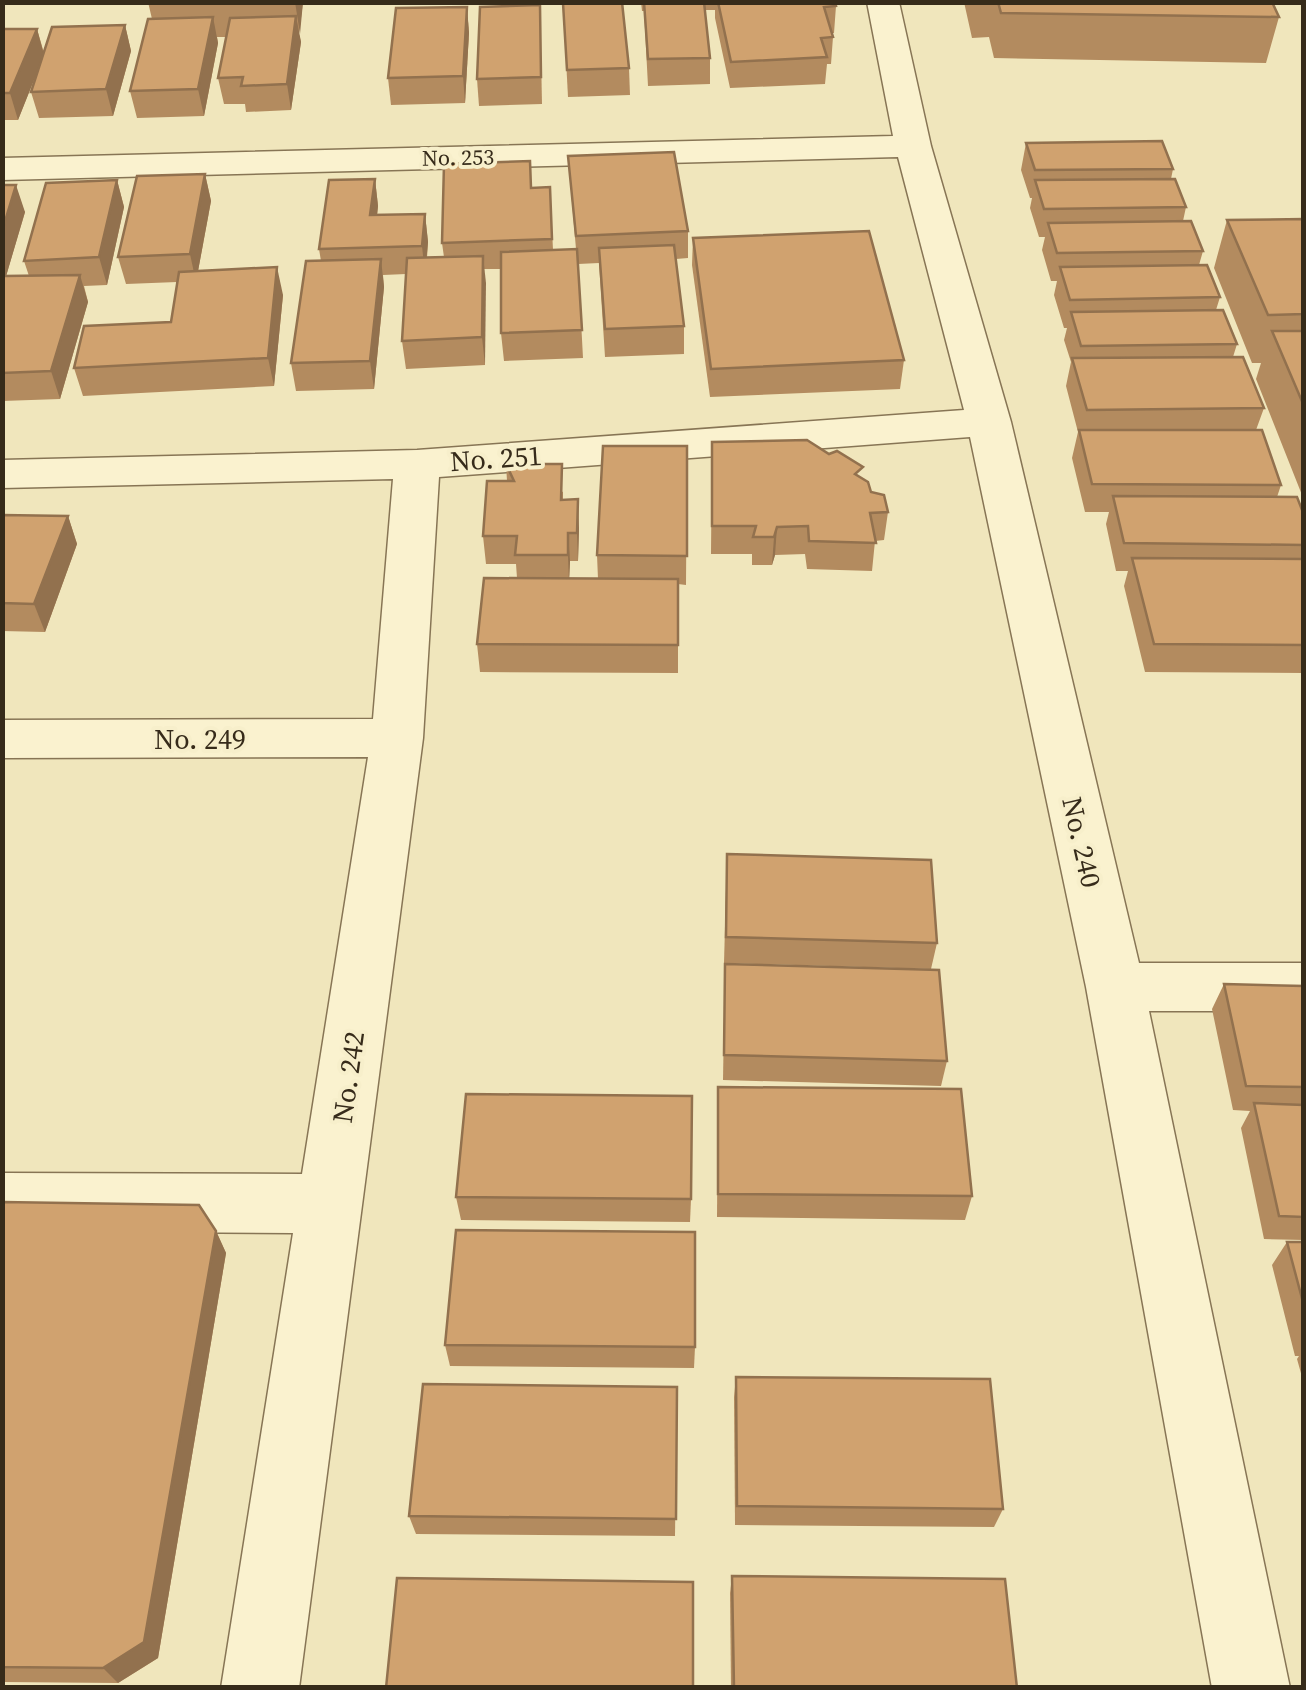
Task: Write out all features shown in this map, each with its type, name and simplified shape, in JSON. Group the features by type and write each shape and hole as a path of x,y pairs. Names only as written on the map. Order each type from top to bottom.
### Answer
{"street":[{"name":"No. 240","path":"883,2 913,146 989,422 1115,988 1251,1688"},
{"name":"No. 253","path":"2,169 913,146"},
{"name":"No. 251","path":"2,474 417,464 989,422"},
{"name":"No. 242","path":"260,1688 398,738 417,464"},
{"name":"No. 249","path":"2,739 398,738"},
{"path":"1115,988 1304,987"},
{"path":"2,1202 330,1204"}],"building":[{"path":"622,2 629,68 567,70 563,3"},
{"path":"644,2 704,2 710,58 648,59"},
{"path":"718,2 835,2 836,6 824,7 833,37 821,38 827,57 731,62"},
{"path":"998,2 1272,2 1279,17 1001,13"},
{"path":"540,5 541,77 477,79 480,7"},
{"path":"467,7 463,76 388,78 396,8"},
{"path":"296,16 287,84 241,86 243,77 218,78 230,18"},
{"path":"213,17 198,89 130,91 148,19"},
{"path":"125,25 106,89 31,92 52,27"},
{"path":"2,29 37,29 10,93 2,93"},
{"path":"1162,141 1173,169 1035,170 1026,143"},
{"path":"674,152 688,231 576,236 568,156"},
{"path":"530,161 531,188 550,187 552,239 442,243 444,164"},
{"path":"205,174 190,254 118,257 137,176"},
{"path":"375,179 370,215 425,214 422,246 319,249 329,180"},
{"path":"1175,179 1186,207 1044,209 1035,180"},
{"path":"117,180 99,257 24,261 46,183"},
{"path":"2,185 16,185 2,231"},
{"path":"1304,219 1304,314 1268,315 1227,220"},
{"path":"1191,221 1203,251 1057,253 1048,223"},
{"path":"869,231 904,360 711,369 693,238"},
{"path":"674,245 684,326 605,329 599,248"},
{"path":"577,249 582,330 501,333 501,252"},
{"path":"483,256 482,337 402,341 407,258"},
{"path":"381,259 370,361 291,363 306,261"},
{"path":"1207,265 1220,297 1070,300 1060,267"},
{"path":"277,267 268,358 74,368 84,326 171,322 179,272"},
{"path":"80,275 51,371 2,373 4,276"},
{"path":"1223,310 1237,344 1081,346 1071,312"},
{"path":"1272,331 1304,331 1304,406"},
{"path":"1243,357 1264,408 1087,410 1072,358"},
{"path":"1079,430 1262,430 1281,485 1092,484"},
{"path":"807,440 829,454 837,451 863,467 855,474 868,482 871,492 884,495 888,512 870,513 876,543 809,541 808,526 777,527 774,537 753,537 756,526 712,526 712,442"},
{"path":"603,446 687,446 687,556 597,555"},
{"path":"506,464 562,464 561,500 578,499 577,533 568,533 568,555 515,555 517,536 483,536 487,481 514,481"},
{"path":"1113,496 1297,497 1304,515 1304,545 1124,543"},
{"path":"2,515 68,516 34,604 2,603"},
{"path":"1132,558 1304,559 1304,645 1154,644"},
{"path":"484,578 678,579 678,645 477,644"},
{"path":"727,854 931,860 937,943 726,937"},
{"path":"725,964 939,970 947,1061 724,1055"},
{"path":"1224,984 1304,986 1304,1087 1246,1086"},
{"path":"718,1087 961,1089 972,1196 718,1194"},
{"path":"466,1094 692,1096 691,1199 456,1197"},
{"path":"1254,1103 1304,1105 1304,1217 1279,1216"},
{"path":"2,1202 199,1205 216,1231 144,1642 103,1668 2,1667"},
{"path":"456,1230 695,1232 695,1347 445,1345"},
{"path":"1287,1242 1304,1242 1304,1306"},
{"path":"736,1377 990,1379 1003,1509 737,1506"},
{"path":"423,1384 677,1387 676,1519 409,1516"},
{"path":"732,1576 1005,1579 1017,1688 734,1688"},
{"path":"397,1578 693,1582 693,1688 386,1688"}]}
